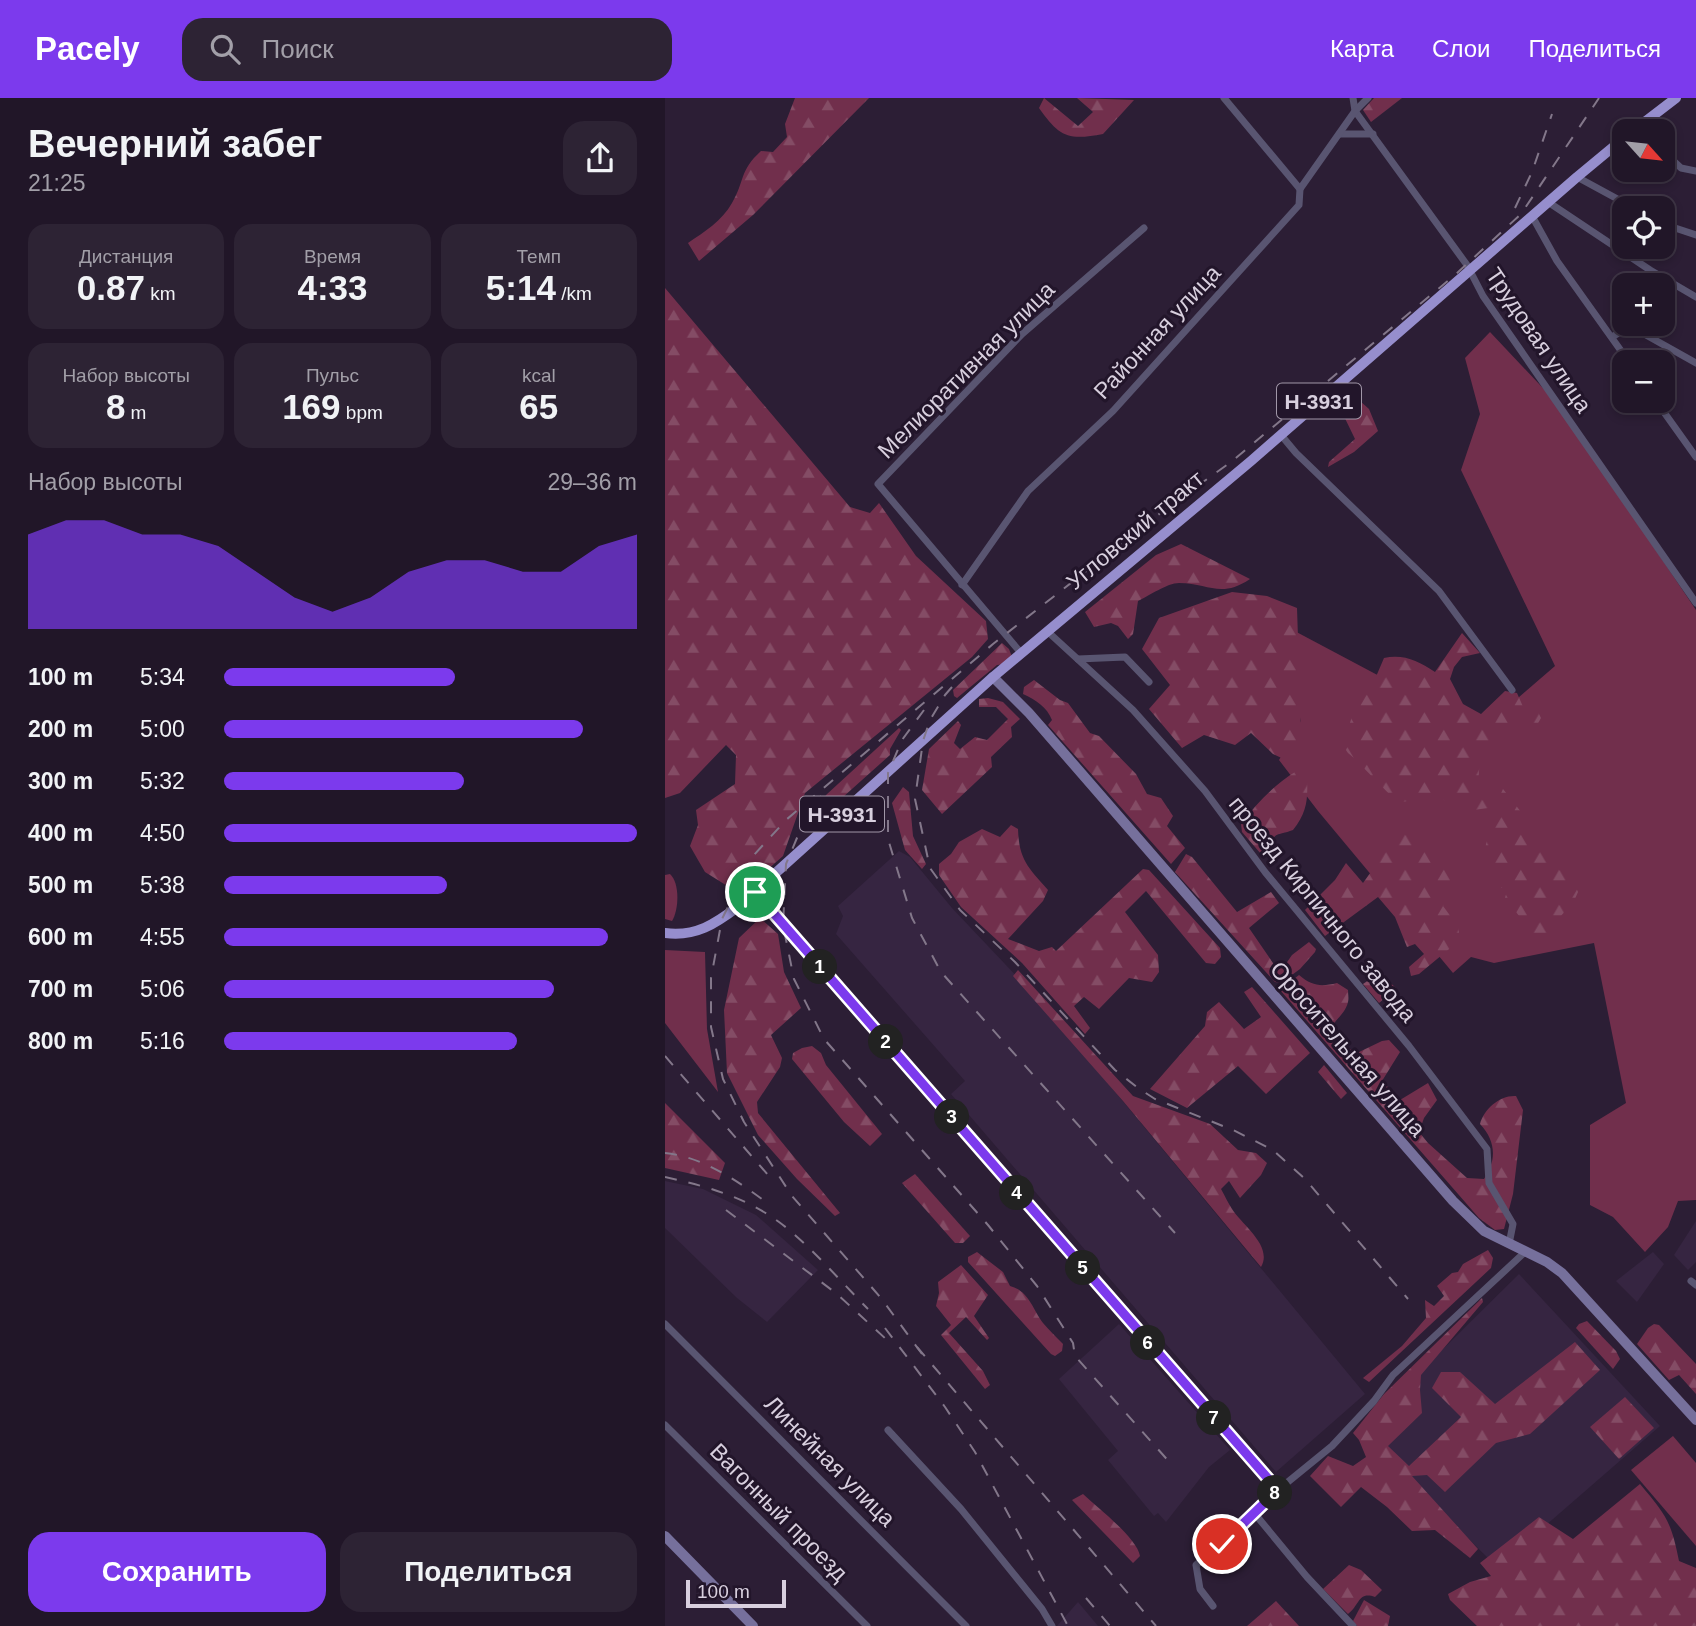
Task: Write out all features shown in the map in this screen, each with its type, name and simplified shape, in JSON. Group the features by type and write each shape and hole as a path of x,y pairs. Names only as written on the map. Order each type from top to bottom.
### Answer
{"highway":[{"path":"1650,119 1676,98"},
{"name":"Угловский тракт","path":"665,933 687,934 709,927 755,892 1013,659 1281,435 1612,148"}],"main road":[{"name":"Оросительная улица","path":"993,677 1029,713 1453,1201 1484,1231 1562,1273 1696,1420"},
{"path":"665,1536 753,1626"}],"street":[{"path":"1224,98 1300,189"},
{"name":"Трудовая улица","path":"1353,98 1355,111 1470,271 1483,296 1696,603"},
{"name":"Районная улица","path":"962,585 1028,491 1112,411 1299,205 1300,189 1355,111 1368,98"},
{"path":"1340,134 1373,134"},
{"path":"1675,162 1681,168 1696,171"},
{"path":"1577,177 1612,196"},
{"path":"1548,202 1650,270 1696,296"},
{"path":"1532,216 1557,261 1621,350"},
{"name":"Мелиоративная улица","path":"962,585 878,484 1022,334 1144,228"},
{"path":"1675,228 1696,235"},
{"path":"1612,337 1630,326 1696,363"},
{"path":"1665,413 1696,457"},
{"path":"1281,435 1296,453 1439,591 1512,690"},
{"path":"962,585 1013,659"},
{"name":"проезд Кирпичного завода","path":"1048,631 1133,710 1205,791 1265,872 1409,1046 1487,1149 1489,1183 1513,1224 1509,1244"},
{"path":"1078,659 1125,657 1149,682"},
{"path":"755,892 1278,1490"},
{"path":"1213,1606 1200,1589 1196,1565 1255,1514 1278,1490 1332,1447 1374,1401 1393,1375 1525,1252"},
{"name":"Линейная улица","path":"665,1324 966,1626"},
{"name":"Вагонный проезд","path":"665,1425 867,1626"},
{"path":"888,1430 961,1509 1052,1626"},
{"path":"1255,1514 1307,1577 1353,1626"}],"shaded area":[{"path":"899,851 910,857 952,908 1040,1001 1365,1394 1276,1472 951,1094 965,1081 836,934 843,916 838,906"},
{"path":"665,1181 703,1189 756,1215 818,1270 767,1322 737,1298 665,1228"},
{"path":"1696,1221 1696,1262 1688,1270 1674,1255"},
{"path":"1653,1252 1664,1264 1637,1302 1616,1281"},
{"path":"1519,1274 1660,1426 1545,1526 1495,1565 1360,1431"},
{"path":"1119,1324 1230,1450 1209,1467 1166,1522 1158,1513 1154,1516 1108,1460 1118,1451 1059,1379"},
{"path":"1078,1602 1098,1626 1057,1626"}],"green space":[{"path":"795,98 869,98 753,215 699,261 688,243 712,226 728,209 754,158 761,151 773,152 787,137 785,124"},
{"path":"1044,98 1078,126 1093,112 1077,98 1134,100 1103,134 1081,137 1065,134 1052,125 1039,108"},
{"path":"1374,98 1402,98 1371,122 1363,110"},
{"path":"665,288 850,507 870,513 879,503 916,556 986,621 988,639 972,657 805,793 783,856 740,894 705,872 690,846 698,825 696,810 735,784 736,755 726,745 680,793 665,798"},
{"path":"1490,332 1557,403 1696,610 1696,1200 1678,1201 1668,1227 1645,1252 1613,1217 1590,1205 1590,1125 1626,1103 1594,943 1494,963 1471,957 1453,973 1279,760 1301,721 1272,619 1481,730 1555,666 1461,470 1480,414 1465,358"},
{"path":"1352,394 1369,409 1378,431 1354,452 1328,467 1329,462 1355,439 1340,408 1341,398"},
{"path":"1181,544 1250,579 1240,585 1222,589 1179,583 1164,587 1138,601 1133,634 1128,639 1118,626 1111,623 1094,627 1085,612 1156,555"},
{"path":"1232,592 1267,596 1297,608 1301,730 1288,761 1273,754 1251,733 1235,745 1204,735 1182,748 1149,709 1170,685 1142,649 1159,618"},
{"path":"1462,633 1480,653 1462,657 1454,667 1450,679 1463,704 1481,714 1505,691 1517,693 1524,709 1537,710 1541,718 1537,725 1513,722 1488,746 1478,741 1473,746 1480,759 1478,784 1487,789 1490,803 1488,808 1459,812 1444,800 1431,796 1398,803 1343,746 1356,703 1372,686 1384,658 1411,659 1435,672"},
{"path":"1002,643 1009,649 1012,657 1005,664 997,665 957,698 954,696 953,690"},
{"path":"1034,680 1068,703 1090,733 1099,736 1136,774 1147,794 1161,798 1173,816 1167,826 1185,848 1171,864 1048,725 1052,720 1044,708 1023,694 1024,687"},
{"path":"988,698 1003,702 1020,719 1011,727 1012,737 991,757 992,767 942,814 922,790 929,749 958,721 961,725 954,743 960,749 975,737 987,740 1008,719 996,707 979,707 979,699"},
{"path":"899,728 901,730 890,749 890,755 805,831 826,795"},
{"path":"1295,772 1307,777 1304,811 1293,830 1276,835 1268,851 1261,854 1242,832 1241,824 1266,795"},
{"path":"903,787 909,792 913,836 926,864 922,869 905,850 892,803"},
{"path":"1503,789 1525,817 1525,826 1546,840 1557,867 1574,883 1578,892 1560,917 1557,937 1536,938 1513,908 1504,917 1500,914 1508,888 1495,888 1487,869 1485,850 1490,831 1501,812 1498,800"},
{"path":"1011,825 1018,829 1020,848 1026,862 1048,890 1043,901 1008,939 1039,951 1052,947 1056,951 1143,869 1149,870 1220,948 1221,957 1215,964 1206,963 1146,891 1125,912 1158,955 1159,972 1152,982 1129,978 1099,1009 1084,997 1074,1006 1090,1028 1085,1034 1022,963 961,907 939,875 939,864 951,854 959,842 982,829 1000,837"},
{"path":"1407,827 1447,866 1453,888 1443,906 1458,926 1460,940 1419,974 1411,976 1409,967 1424,954 1415,944 1407,947 1395,917 1378,897 1325,936 1305,910 1335,880 1346,863 1363,883"},
{"path":"1186,854 1192,857 1237,912 1271,892 1279,903 1249,928 1275,966 1283,968 1292,955 1309,942 1316,949 1315,952 1300,969 1281,983 1275,982 1175,872"},
{"path":"670,874 676,884 677,897 672,921 665,919 665,875"},
{"path":"760,918 778,934 784,972 801,1008 771,1035 782,1058 780,1067 757,1102 758,1113 840,1213 835,1216 758,1135 727,1073 724,1010 739,938"},
{"path":"665,950 705,952 707,1029 718,1092 665,1023"},
{"path":"1018,970 1133,1096 1210,1124 1238,1150 1256,1153 1267,1163 1261,1175 1240,1198 1229,1181 1221,1189 1232,1209 1260,1244 1264,1259 1261,1267 1123,1101 1013,976"},
{"path":"1379,973 1396,988 1379,1003 1363,984"},
{"path":"1299,975 1313,983 1337,983 1348,990 1345,1009 1332,1031 1337,1046 1343,1045 1357,1053 1389,1040 1400,1052 1382,1081 1400,1100 1428,1083 1437,1100 1424,1118 1419,1132 1467,1178 1484,1179 1493,1158 1492,1144 1480,1124 1485,1113 1499,1100 1516,1096 1523,1110 1513,1194 1504,1229 1495,1230 1479,1218 1280,990"},
{"path":"1252,987 1310,1053 1266,1094 1238,1066 1187,1108 1150,1089 1205,1026 1207,1012 1219,1002 1244,1029 1261,1017 1244,992"},
{"path":"812,1046 821,1053 826,1065 882,1134 870,1146 844,1122 792,1059 793,1053"},
{"path":"1324,1065 1347,1093 1341,1099 1318,1072"},
{"path":"665,1103 725,1163 719,1180 665,1168"},
{"path":"915,1174 970,1236 963,1243 955,1243 902,1183"},
{"path":"1488,1250 1493,1258 1491,1268 1369,1382 1363,1378 1402,1346 1426,1318 1425,1300 1434,1306 1444,1296 1437,1286 1452,1273 1458,1272 1463,1264"},
{"path":"977,1252 1003,1272 1010,1286 1026,1296 1043,1323 1063,1344 1062,1351 1055,1356 1051,1354 968,1262 968,1257"},
{"path":"961,1265 988,1295 974,1316 989,1338 987,1340 966,1317 949,1333 983,1371 990,1385 985,1389 941,1335 951,1325 936,1306 938,1282"},
{"path":"1482,1298 1483,1302 1421,1375 1422,1413 1388,1446 1409,1466 1461,1417 1432,1388 1441,1372 1460,1372 1495,1404 1575,1342 1600,1370 1530,1434 1496,1443 1445,1492 1427,1475 1412,1476 1478,1549 1470,1558 1435,1530 1412,1531 1361,1487 1341,1507 1310,1476 1328,1456 1353,1466 1366,1457 1353,1433 1384,1394"},
{"path":"1587,1321 1616,1351 1620,1359 1613,1369 1576,1328"},
{"path":"1654,1324 1659,1325 1696,1364 1696,1394 1679,1375 1669,1380 1637,1344"},
{"path":"1625,1397 1654,1428 1619,1459 1590,1427"},
{"path":"1673,1436 1696,1463 1696,1546 1631,1470"},
{"path":"1640,1484 1666,1519 1679,1561 1696,1568 1696,1626 1477,1626 1450,1600 1448,1594 1470,1582 1491,1576 1480,1563 1539,1517 1573,1539"},
{"path":"1083,1494 1132,1541 1140,1556 1133,1563 1072,1500"},
{"path":"1349,1565 1361,1570 1382,1590 1375,1597 1362,1597 1348,1614 1323,1589"},
{"path":"1364,1600 1390,1616 1388,1626 1357,1626 1353,1621"},
{"path":"1276,1601 1299,1626 1247,1626"}],"railway":[{"path":"922,1354 881,1298 792,1196 744,1122 723,1079 711,1027 711,978 722,919 753,856 786,820 993,644 1172,504 1231,462 1456,274 1521,214 1599,98"},
{"path":"1515,208 1532,172 1552,114"},
{"path":"952,687 930,720 923,741 915,799 930,868 960,910 1015,962 1115,1070 1138,1088 1155,1099 1233,1130 1273,1150 1305,1179 1408,1299"},
{"path":"924,710 902,740 888,773 888,839 912,918 941,972 1175,1233"},
{"path":"821,796 802,826 786,864 783,925 794,979 824,1039 988,1225 1037,1286 1073,1343 1075,1356 1172,1465"},
{"path":"665,1056 768,1175"},
{"path":"665,1153 706,1164 766,1202"},
{"path":"665,1177 725,1194 766,1213 802,1241 868,1309"},
{"path":"726,1210 837,1294 887,1340"},
{"path":"885,1328 945,1407 975,1452 1068,1626"},
{"path":"917,1347 1156,1626"},
{"path":"1086,1598 1110,1626"}],"route":[{"path":"755,892 1278,1490 1222,1544"}]}
